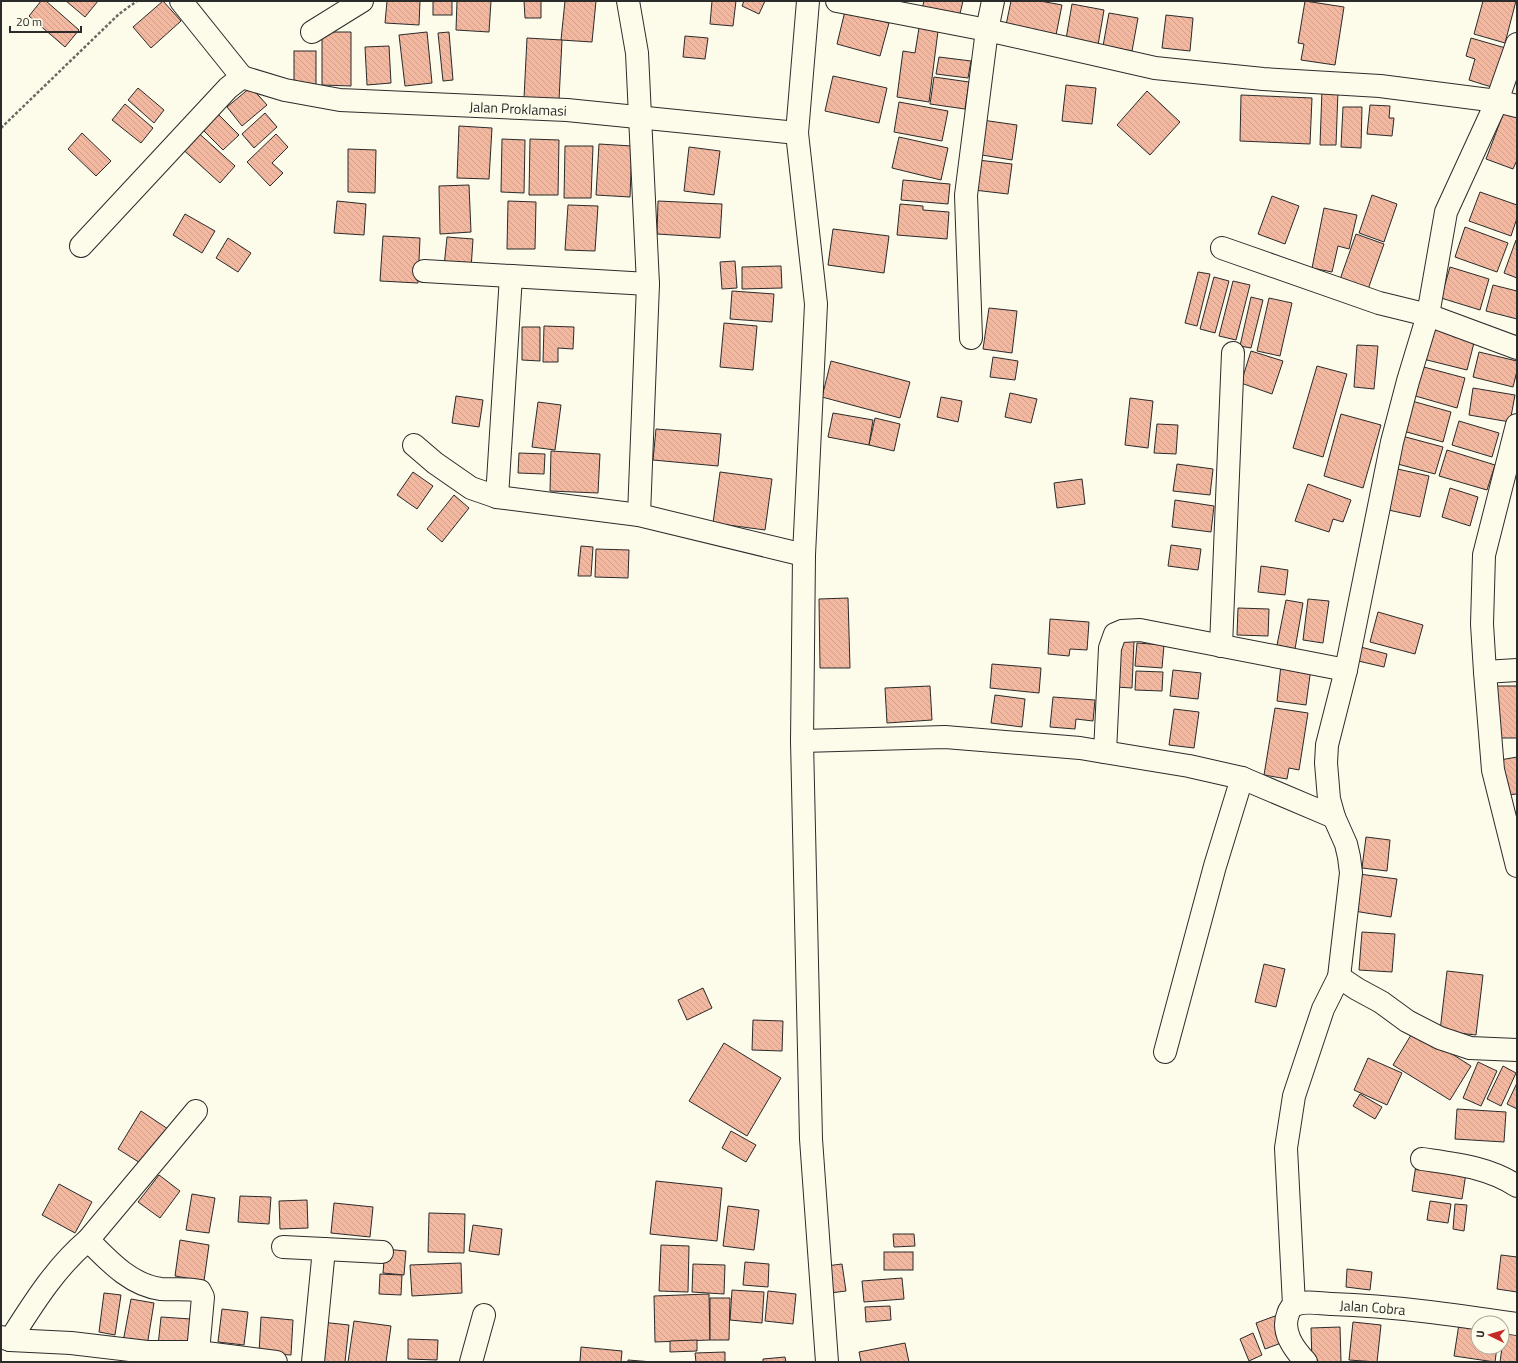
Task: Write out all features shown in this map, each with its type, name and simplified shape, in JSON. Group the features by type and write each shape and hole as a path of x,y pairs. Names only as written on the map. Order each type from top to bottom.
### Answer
{"street":[{"path":"81,246 228,88 242,77 181,1"},
{"path":"312,32 362,1"},
{"path":"628,1 637,53 648,284 639,515"},
{"path":"808,1 797,133 816,304 804,555 802,741 811,1139 827,1362"},
{"path":"837,1 988,30 1155,68 1264,80 1380,86 1507,104"},
{"path":"972,338 966,195 993,1"},
{"path":"1306,1362 1297,1352 1286,1331 1285,1320 1288,1311 1294,1305 1286,1148 1294,1096 1324,1009 1339,978 1350,882 1350,866 1346,844 1334,817 1327,782 1327,745 1346,670 1392,442 1408,381 1428,315 1446,212 1507,104 1517,44"},
{"name":"Jalan Proklamasi","path":"242,77 285,90 340,100 567,110 797,133"},
{"path":"1222,248 1379,303 1428,315 1517,348"},
{"path":"424,271 648,284"},
{"path":"497,497 510,276"},
{"path":"1221,646 1233,354"},
{"path":"1517,425 1484,555 1482,624 1484,672 1493,770 1517,866"},
{"path":"414,445 435,463 471,488 497,497 639,515 804,555"},
{"path":"1105,752 1110,648 1115,634 1122,631 1140,630 1346,670"},
{"path":"1484,672 1517,670"},
{"path":"802,741 945,737 1080,748 1189,766 1242,778 1334,817"},
{"path":"1165,1052 1215,866 1242,778"},
{"path":"1339,978 1381,1002 1407,1021 1440,1038 1470,1048 1517,1050"},
{"path":"5,1338 70,1255 88,1240 196,1111"},
{"path":"1422,1159 1470,1166 1505,1178 1517,1186"},
{"path":"88,1240 109,1261 129,1277 142,1284 160,1289 190,1289 200,1291 203,1297 198,1352"},
{"path":"283,1247 382,1252"},
{"path":"313,1362 324,1249"},
{"name":"Jalan Cobra","path":"1294,1305 1302,1303 1348,1305 1426,1311 1517,1324"},
{"path":"471,1362 484,1315"},
{"path":"5,1338 71,1343 147,1352 198,1352 276,1362"}],"path":[{"path":"1,128 119,14 137,1"}],"building":[{"path":"41,1 46,1 79,30 65,47 29,16"},
{"path":"66,1 98,1 85,17"},
{"path":"163,1 181,21 151,48 133,27"},
{"path":"387,1 420,1 419,25 385,23"},
{"path":"433,1 452,1 452,15 433,15"},
{"path":"457,1 491,1 489,32 456,30"},
{"path":"524,1 541,1 541,18 525,18"},
{"path":"565,1 596,1 592,42 561,40"},
{"path":"712,1 736,1 733,26 710,24"},
{"path":"744,1 765,1 759,14 742,6"},
{"path":"924,1 963,1 959,18 922,9"},
{"path":"1011,1 1040,1 1062,5 1056,35 1006,25"},
{"path":"1305,1 1344,7 1335,65 1301,60 1304,44 1298,43"},
{"path":"1483,1 1516,1 1505,43 1474,34"},
{"path":"1072,4 1104,10 1098,45 1066,39"},
{"path":"845,11 889,23 880,56 837,44"},
{"path":"1109,13 1138,18 1132,51 1103,46"},
{"path":"1166,15 1193,18 1190,51 1162,48"},
{"path":"919,28 938,31 929,102 897,97 903,51 915,53"},
{"path":"322,32 351,32 351,86 322,85"},
{"path":"427,32 432,83 405,86 399,35"},
{"path":"449,32 453,80 443,81 438,33"},
{"path":"685,36 708,38 705,59 683,57"},
{"path":"527,38 562,40 559,100 524,98"},
{"path":"1471,38 1509,49 1498,89 1469,80 1475,59 1466,56"},
{"path":"389,46 391,83 367,85 365,47"},
{"path":"294,51 316,51 316,87 294,87"},
{"path":"939,57 971,61 968,78 936,74"},
{"path":"833,76 887,88 879,123 825,111"},
{"path":"934,77 969,82 965,109 930,104"},
{"path":"1066,85 1096,88 1092,124 1062,121"},
{"path":"251,87 267,105 242,126 227,107"},
{"path":"138,88 164,110 154,123 128,100"},
{"path":"1322,90 1338,91 1336,145 1320,145"},
{"path":"1147,91 1180,122 1150,155 1117,125"},
{"path":"1241,95 1312,98 1310,144 1240,141"},
{"path":"899,102 948,111 942,141 894,132"},
{"path":"125,104 153,128 141,143 112,120"},
{"path":"1370,105 1390,106 1389,118 1394,118 1392,136 1367,134"},
{"path":"1343,107 1362,107 1361,148 1341,147"},
{"path":"1505,109 1517,114 1517,160 1513,169 1486,159"},
{"path":"265,113 277,127 254,148 242,134"},
{"path":"218,114 239,135 223,150 202,129"},
{"path":"982,120 1017,125 1012,160 976,154"},
{"path":"459,126 492,128 489,179 457,178"},
{"path":"194,129 235,166 220,183 179,146"},
{"path":"82,133 111,161 96,176 68,149"},
{"path":"276,134 288,147 272,163 283,173 270,186 247,162"},
{"path":"899,137 948,148 941,180 892,168"},
{"path":"502,139 525,140 524,193 501,192"},
{"path":"530,139 559,140 558,195 529,195"},
{"path":"599,144 632,146 630,197 596,195"},
{"path":"565,146 593,146 591,198 564,198"},
{"path":"689,147 720,151 714,195 684,191"},
{"path":"348,149 376,150 375,193 348,192"},
{"path":"978,160 1012,164 1008,194 974,190"},
{"path":"903,180 950,184 948,204 901,200"},
{"path":"469,185 471,232 440,234 439,186"},
{"path":"1480,192 1517,205 1517,218 1511,236 1469,221"},
{"path":"1372,195 1397,204 1384,242 1359,233"},
{"path":"1272,196 1299,206 1285,244 1258,234"},
{"path":"337,201 366,204 364,235 334,233"},
{"path":"508,201 536,202 535,249 507,249"},
{"path":"658,201 722,204 720,238 657,234"},
{"path":"900,204 923,206 923,210 949,212 947,239 897,235"},
{"path":"568,205 598,206 595,251 565,250"},
{"path":"1324,208 1357,215 1349,249 1338,246 1332,272 1312,268"},
{"path":"185,214 215,231 202,253 173,235"},
{"path":"1465,227 1508,243 1497,272 1455,257"},
{"path":"833,229 889,236 884,273 828,265"},
{"path":"1356,234 1384,244 1366,295 1338,285"},
{"path":"383,236 420,238 418,283 380,281"},
{"path":"447,237 473,239 471,269 444,267"},
{"path":"228,238 251,253 238,272 216,258"},
{"path":"1516,240 1517,241 1517,278 1504,273"},
{"path":"735,261 737,288 722,289 720,262"},
{"path":"781,266 782,288 742,289 742,267"},
{"path":"1450,267 1489,279 1480,310 1441,298"},
{"path":"1198,272 1210,274 1197,326 1185,323"},
{"path":"1214,277 1229,281 1215,333 1200,329"},
{"path":"1233,281 1250,285 1236,340 1219,336"},
{"path":"1493,285 1517,291 1517,319 1486,311"},
{"path":"732,291 774,294 772,322 730,319"},
{"path":"1251,297 1263,300 1251,348 1240,346"},
{"path":"1269,298 1292,303 1280,356 1257,351"},
{"path":"989,308 1017,311 1012,353 983,349"},
{"path":"724,323 757,326 753,370 720,367"},
{"path":"544,326 574,327 573,349 558,348 558,362 543,362"},
{"path":"522,327 540,327 540,361 522,360"},
{"path":"1432,327 1475,339 1467,370 1423,359"},
{"path":"1357,345 1378,346 1374,389 1354,387"},
{"path":"1251,351 1283,361 1272,394 1241,383"},
{"path":"1479,352 1517,361 1517,371 1513,387 1473,377"},
{"path":"993,357 1018,361 1015,380 990,377"},
{"path":"831,361 910,382 900,418 822,397"},
{"path":"1317,366 1347,374 1323,457 1293,448"},
{"path":"1420,366 1465,378 1457,408 1412,395"},
{"path":"1473,388 1515,395 1510,422 1469,415"},
{"path":"1010,393 1037,399 1031,423 1005,417"},
{"path":"456,396 483,400 479,427 452,423"},
{"path":"941,397 962,401 958,422 937,417"},
{"path":"1130,398 1153,401 1148,448 1125,445"},
{"path":"1412,401 1451,412 1443,442 1403,431"},
{"path":"538,402 561,405 555,450 532,447"},
{"path":"833,413 873,420 869,445 828,437"},
{"path":"1341,414 1381,425 1363,488 1324,476"},
{"path":"875,418 900,424 894,451 869,445"},
{"path":"1459,421 1499,433 1492,457 1452,445"},
{"path":"1157,424 1178,425 1176,454 1154,453"},
{"path":"656,429 721,434 718,466 653,460"},
{"path":"1402,436 1443,447 1435,474 1394,463"},
{"path":"1447,450 1495,465 1487,490 1439,476"},
{"path":"551,451 600,454 598,493 550,491"},
{"path":"519,453 545,454 544,474 518,473"},
{"path":"1177,464 1213,469 1210,495 1173,491"},
{"path":"1393,468 1429,476 1420,517 1384,509"},
{"path":"413,472 433,486 417,509 397,495"},
{"path":"720,472 772,479 765,530 713,523"},
{"path":"1082,479 1085,504 1057,508 1054,483"},
{"path":"1308,484 1351,500 1343,522 1333,519 1329,532 1295,521"},
{"path":"1450,488 1478,497 1470,526 1442,517"},
{"path":"454,495 469,508 442,542 427,529"},
{"path":"1175,500 1214,506 1211,532 1172,527"},
{"path":"1171,545 1201,549 1198,570 1168,566"},
{"path":"581,546 593,547 591,576 578,576"},
{"path":"596,549 629,550 628,578 595,577"},
{"path":"1261,566 1288,570 1285,595 1258,592"},
{"path":"848,598 850,668 820,668 819,599"},
{"path":"1308,599 1329,601 1323,643 1303,640"},
{"path":"1286,600 1303,603 1295,649 1277,645"},
{"path":"1238,608 1269,609 1268,636 1237,635"},
{"path":"1378,612 1423,625 1415,654 1370,642"},
{"path":"1050,619 1089,622 1087,650 1070,649 1069,656 1048,654"},
{"path":"1117,641 1134,641 1132,688 1116,687"},
{"path":"1137,643 1164,645 1162,668 1135,666"},
{"path":"1357,646 1387,654 1384,667 1354,660"},
{"path":"992,664 1041,668 1039,693 990,688"},
{"path":"1281,665 1311,668 1306,705 1277,701"},
{"path":"1173,670 1201,673 1198,699 1170,696"},
{"path":"1136,671 1163,672 1162,691 1135,690"},
{"path":"930,686 932,720 887,723 885,688"},
{"path":"1497,686 1517,686 1517,738 1497,738"},
{"path":"995,695 1025,699 1022,727 991,723"},
{"path":"1053,697 1095,700 1093,721 1076,719 1075,729 1050,727"},
{"path":"1275,708 1308,713 1299,770 1289,768 1287,779 1264,775"},
{"path":"1174,709 1199,712 1194,748 1169,745"},
{"path":"1517,757 1517,794 1506,795 1500,760"},
{"path":"1366,837 1390,840 1387,871 1362,868"},
{"path":"1359,874 1397,879 1391,917 1354,911"},
{"path":"1362,932 1395,934 1392,972 1359,970"},
{"path":"1264,964 1285,969 1276,1007 1255,1002"},
{"path":"1447,971 1483,975 1476,1035 1440,1031"},
{"path":"703,988 712,1008 687,1020 678,1000"},
{"path":"753,1020 783,1021 782,1051 752,1050"},
{"path":"1414,1030 1471,1066 1450,1100 1393,1065"},
{"path":"724,1043 781,1078 747,1136 689,1101"},
{"path":"1368,1058 1402,1073 1387,1105 1354,1090"},
{"path":"1478,1062 1497,1071 1481,1106 1463,1098"},
{"path":"1503,1066 1516,1073 1501,1106 1487,1099"},
{"path":"1517,1083 1517,1109 1507,1104"},
{"path":"1360,1094 1382,1107 1375,1119 1353,1106"},
{"path":"1457,1109 1506,1112 1504,1142 1455,1139"},
{"path":"141,1111 168,1129 145,1166 118,1149"},
{"path":"731,1131 756,1145 746,1162 722,1148"},
{"path":"1416,1165 1466,1173 1462,1199 1412,1191"},
{"path":"159,1175 180,1191 160,1218 138,1202"},
{"path":"656,1181 722,1188 717,1241 650,1234"},
{"path":"59,1184 92,1202 75,1233 42,1215"},
{"path":"192,1194 215,1198 209,1233 186,1230"},
{"path":"240,1196 271,1197 269,1224 238,1222"},
{"path":"307,1200 308,1228 280,1229 279,1201"},
{"path":"1430,1201 1451,1204 1448,1223 1427,1220"},
{"path":"334,1203 373,1207 370,1237 331,1233"},
{"path":"1455,1204 1467,1205 1464,1231 1453,1229"},
{"path":"728,1206 759,1210 754,1250 723,1246"},
{"path":"429,1213 465,1214 464,1253 428,1252"},
{"path":"473,1225 502,1229 499,1255 469,1251"},
{"path":"893,1234 914,1234 915,1246 894,1247"},
{"path":"180,1240 209,1245 204,1281 175,1276"},
{"path":"661,1245 689,1246 688,1292 659,1291"},
{"path":"385,1249 406,1251 404,1275 383,1273"},
{"path":"884,1252 913,1252 913,1270 884,1270"},
{"path":"1501,1255 1517,1257 1517,1292 1497,1289"},
{"path":"745,1262 769,1264 768,1287 743,1285"},
{"path":"461,1263 462,1293 412,1296 410,1265"},
{"path":"693,1264 725,1265 724,1294 692,1292"},
{"path":"842,1264 846,1291 830,1293 826,1266"},
{"path":"1347,1269 1372,1272 1370,1290 1346,1287"},
{"path":"380,1274 402,1275 401,1295 379,1294"},
{"path":"902,1278 904,1299 864,1302 862,1281"},
{"path":"732,1290 764,1292 762,1323 730,1320"},
{"path":"768,1291 796,1294 793,1324 765,1321"},
{"path":"104,1293 121,1295 115,1335 99,1332"},
{"path":"709,1294 710,1340 655,1342 654,1296"},
{"path":"710,1298 730,1298 729,1340 710,1340"},
{"path":"131,1299 154,1303 147,1346 123,1342"},
{"path":"890,1306 891,1320 866,1322 865,1307"},
{"path":"222,1309 248,1312 244,1345 218,1342"},
{"path":"1275,1316 1284,1342 1265,1349 1256,1323"},
{"path":"161,1317 191,1319 189,1349 158,1346"},
{"path":"261,1317 293,1320 291,1355 259,1353"},
{"path":"354,1321 391,1326 386,1362 348,1362"},
{"path":"321,1322 349,1325 345,1362 319,1362"},
{"path":"1353,1322 1381,1325 1377,1362 1349,1360"},
{"path":"1459,1324 1470,1326 1470,1355 1496,1355 1495,1362 1454,1356"},
{"path":"1340,1327 1341,1362 1312,1362 1311,1328"},
{"path":"1510,1328 1517,1329 1517,1362 1500,1362 1501,1355 1510,1355"},
{"path":"1253,1333 1262,1355 1249,1361 1240,1339"},
{"path":"408,1339 438,1340 437,1360 408,1359"},
{"path":"697,1340 697,1351 670,1352 670,1341"},
{"path":"905,1343 909,1362 861,1362 859,1352"},
{"path":"581,1347 622,1351 621,1362 580,1362"},
{"path":"725,1352 725,1362 696,1362 695,1353"},
{"path":"785,1357 786,1362 763,1362 763,1359"},
{"path":"628,1360 653,1362 628,1362"}]}
